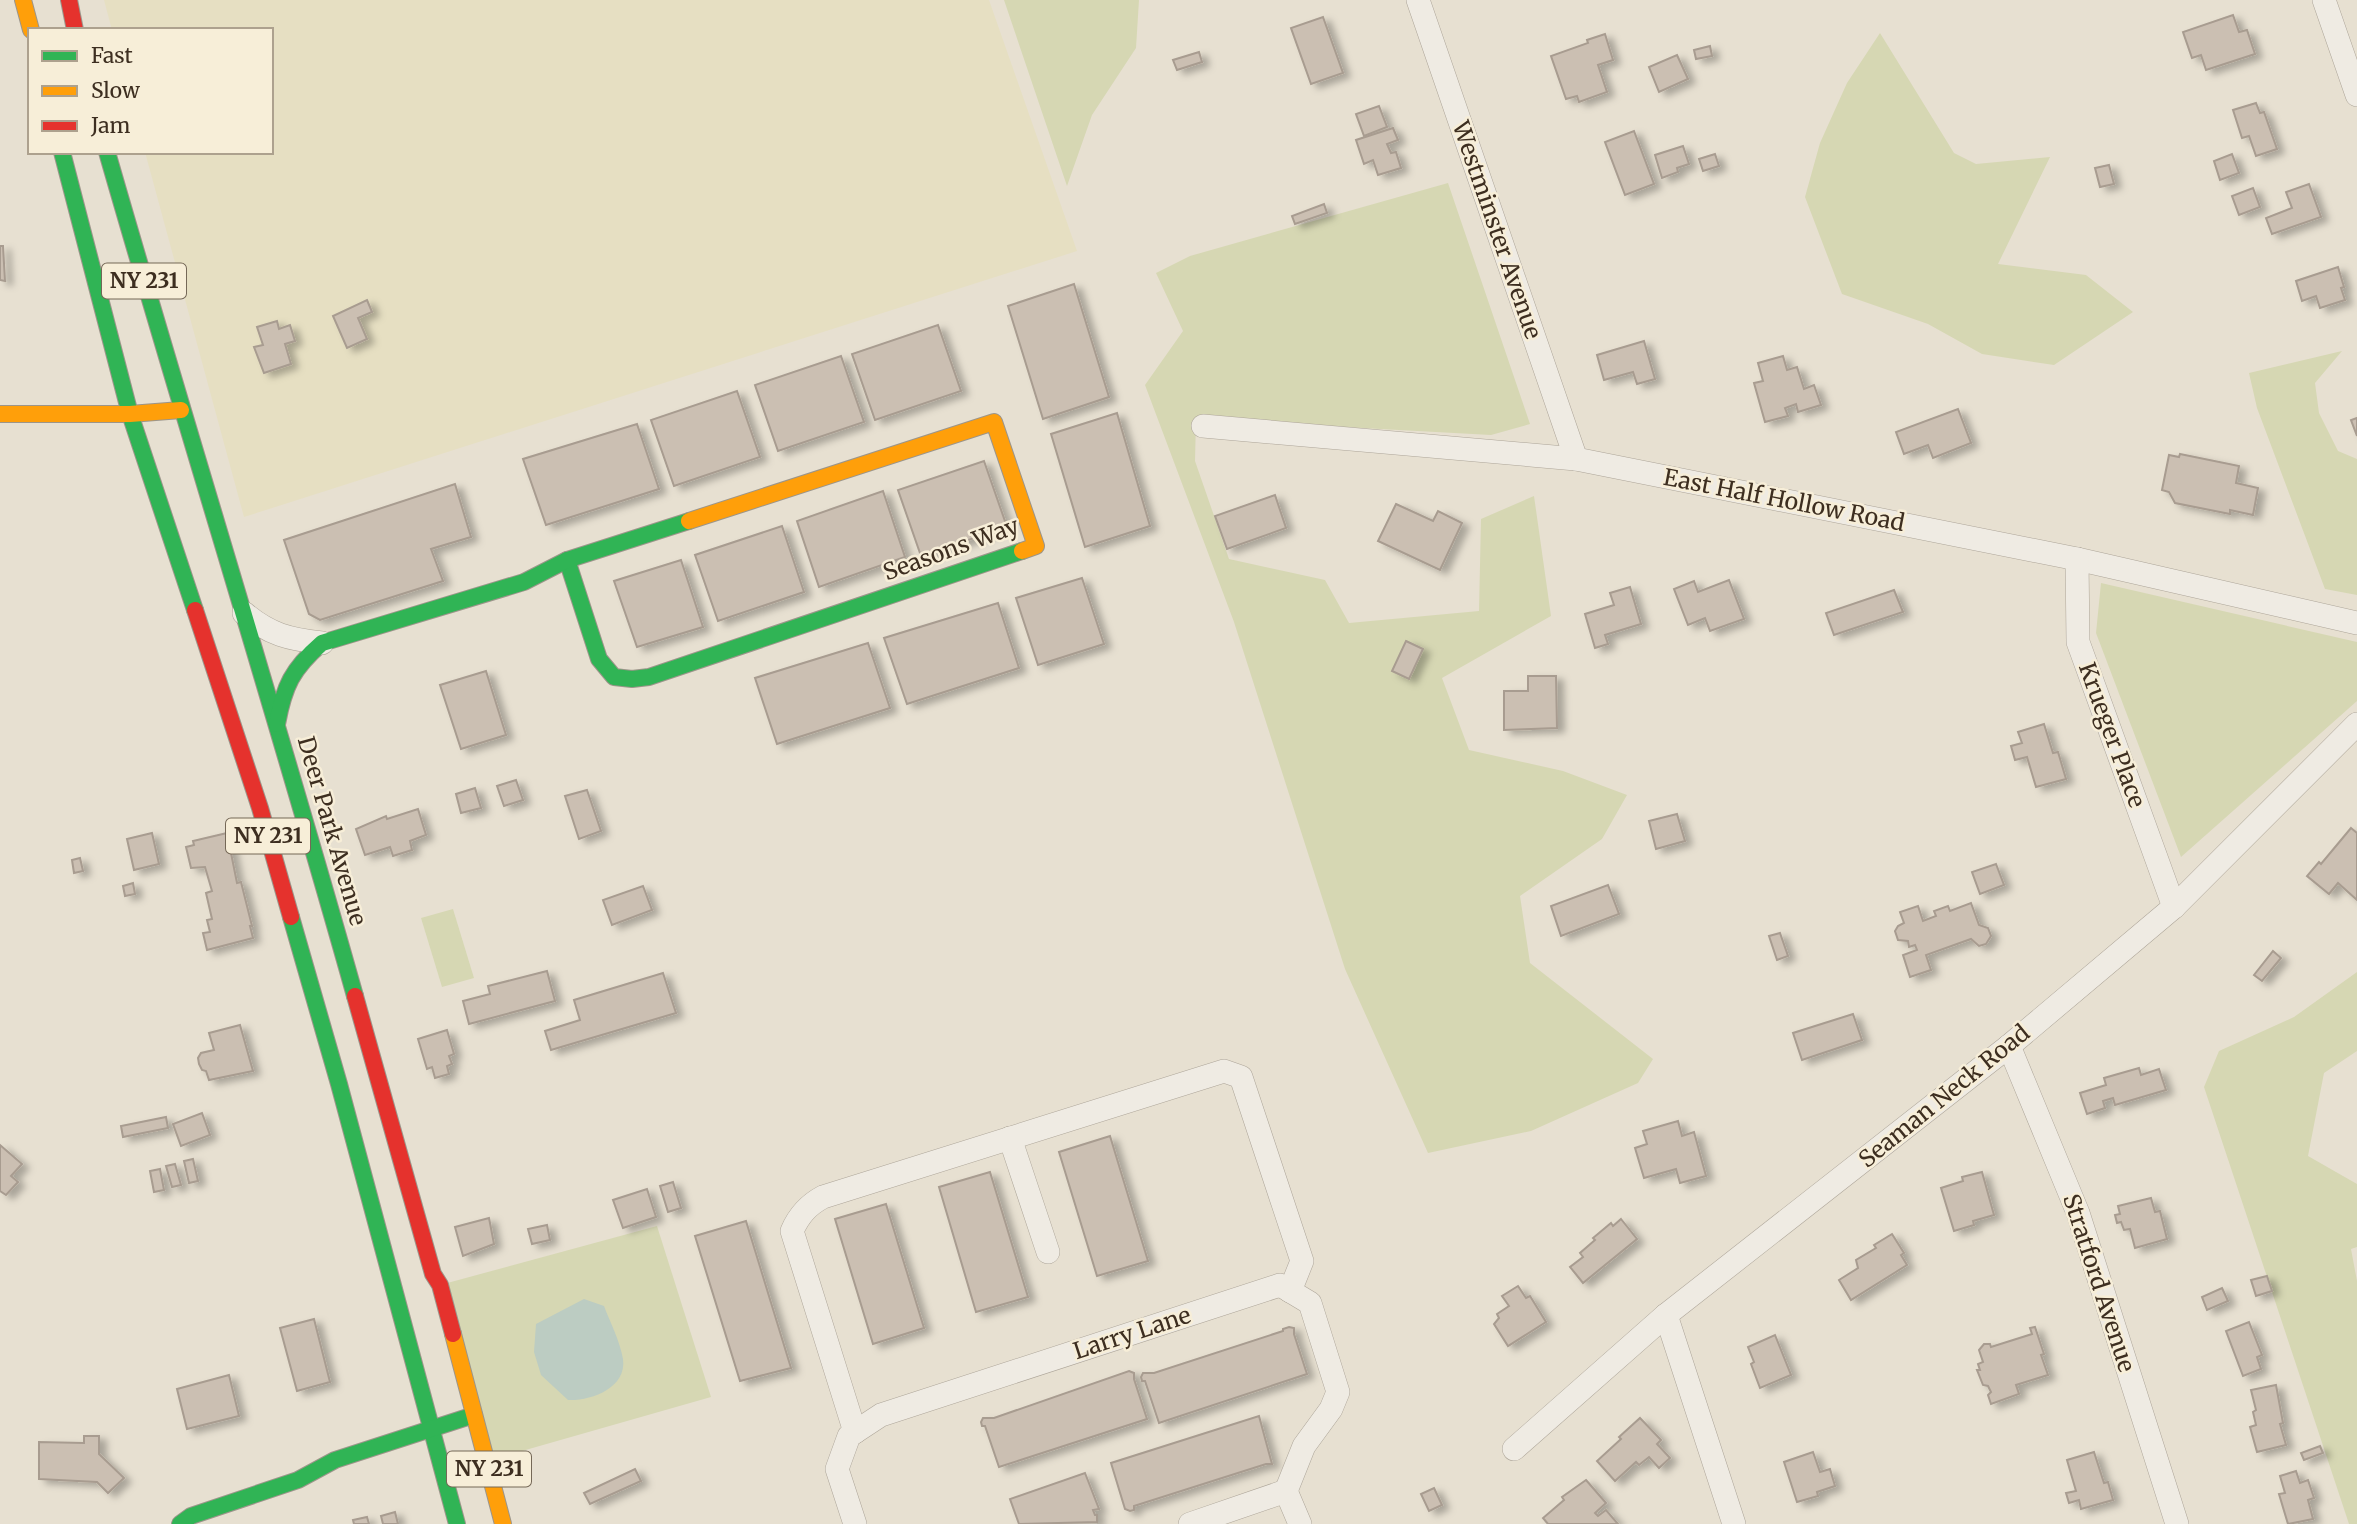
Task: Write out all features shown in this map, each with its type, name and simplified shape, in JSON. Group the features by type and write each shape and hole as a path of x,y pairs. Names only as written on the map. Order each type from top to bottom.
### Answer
{"main road":[{"path":"23,0 30,28"},
{"path":"69,0 75,28"},
{"name":"NY 231","path":"63,154 130,414 260,808 339,1084 457,1524"},
{"name":"Deer Park Avenue","path":"108,154 181,410 277,724 433,1274 440,1285 474,1415 476,1440 503,1524"},
{"path":"0,414 130,414 181,410"},
{"name":"Seasons Way","path":"322,643 524,582 567,560 994,422 1036,546 649,677 632,679 614,677 599,659 567,560"},
{"path":"277,724 288,679 298,663 322,643"},
{"path":"180,1524 191,1516 298,1480 335,1460 474,1415"},
{"path":"298,1480 344,1476"}],"street":[{"name":"Westminster Avenue","path":"1418,0 1576,459"},
{"path":"2324,0 2357,95"},
{"name":"East Half Hollow Road","path":"1203,426 1576,459 2077,559 2357,623"},
{"name":"Krueger Place","path":"2077,559 2078,642 2174,907"},
{"path":"244,613 256,623 292,640 322,643"},
{"name":"Seaman Neck Road","path":"1514,1449 1666,1315 2008,1046 2174,907 2357,724"},
{"name":"Stratford Avenue","path":"2008,1046 2078,1213 2177,1524"},
{"path":"855,1524 837,1469 849,1436 855,1432 792,1231 797,1220 811,1203 823,1197 1224,1071 1241,1077 1301,1261 1290,1291 1310,1303 1338,1392 1331,1409 1304,1446 1286,1491 1300,1524"},
{"path":"1010,1138 1048,1252"},
{"name":"Larry Lane","path":"855,1432 881,1415 1219,1304 1280,1285 1290,1291"},
{"path":"1666,1315 1734,1524"},
{"path":"1190,1524 1286,1491"}],"shaded area":[{"path":"104,0 989,0 1077,251 244,517 146,154 273,154 273,28 111,28"},
{"path":"584,1299 604,1306 620,1345 623,1369 619,1378 606,1391 587,1398 568,1400 541,1375 534,1352 536,1324"}],"green space":[{"path":"1004,0 1139,0 1136,48 1092,115 1067,186"},
{"path":"1880,33 1954,153 1976,164 2050,157 1998,264 2086,275 2133,312 2054,365 1982,354 1928,324 1842,294 1805,197 1820,143 1847,83"},
{"path":"1448,183 1530,424 1491,435 1196,419 1195,461 1229,559 1325,580 1349,623 1479,611 1481,519 1534,496 1551,616 1442,678 1469,750 1563,771 1627,795 1602,839 1520,896 1530,963 1653,1059 1638,1083 1531,1131 1428,1153 1345,969 1234,622 1145,385 1183,331 1156,273 1190,256"},
{"path":"2342,351 2315,383 2319,413 2338,451 2357,459 2357,595 2325,589 2257,408 2249,373"},
{"path":"2101,583 2357,642 2357,701 2181,857 2096,633"},
{"path":"453,909 474,978 442,987 421,918"},
{"path":"2357,972 2357,1051 2324,1073 2308,1156 2357,1184 2357,1247 2351,1249 2357,1281 2357,1524 2349,1524 2204,1087 2219,1051 2294,1017"},
{"path":"657,1226 711,1397 487,1461 440,1285"}],"building":[{"path":"2233,15 2239,32 2247,30 2255,54 2206,70 2201,55 2192,58 2183,32"},
{"path":"1323,17 1343,73 1311,84 1291,28"},
{"path":"1605,34 1613,60 1598,65 1607,92 1579,102 1577,96 1566,99 1551,56"},
{"path":"1710,46 1712,56 1696,59 1694,50"},
{"path":"1199,52 1202,62 1177,70 1173,60"},
{"path":"1677,55 1688,79 1659,92 1649,67"},
{"path":"2256,103 2260,113 2264,112 2277,149 2256,156 2249,136 2242,138 2233,110"},
{"path":"1379,106 1387,127 1364,136 1356,114"},
{"path":"1393,128 1398,140 1387,144 1391,153 1396,152 1401,168 1378,175 1373,160 1364,164 1356,140"},
{"path":"1634,131 1654,184 1625,195 1605,142"},
{"path":"1683,146 1689,164 1662,178 1655,155"},
{"path":"1715,154 1719,166 1703,171 1699,159"},
{"path":"2232,154 2239,173 2220,180 2214,161"},
{"path":"2109,165 2114,184 2100,187 2095,168"},
{"path":"2309,184 2321,217 2272,234 2266,218 2292,208 2286,192"},
{"path":"2253,188 2260,207 2239,215 2232,196"},
{"path":"1324,204 1327,213 1295,224 1292,216"},
{"path":"0,246 3,246 5,281 0,280"},
{"path":"2338,267 2345,300 2320,308 2316,296 2302,301 2296,281"},
{"path":"1074,284 1109,397 1043,419 1008,306"},
{"path":"367,300 372,312 358,318 367,339 347,348 333,316"},
{"path":"277,321 279,329 290,325 295,341 285,344 291,364 264,373 254,347 263,345 257,327"},
{"path":"938,325 961,391 875,420 852,354"},
{"path":"1644,341 1655,379 1637,384 1633,372 1604,380 1597,355"},
{"path":"841,356 864,422 778,451 755,385"},
{"path":"1783,356 1787,370 1797,367 1804,389 1814,385 1821,405 1798,412 1796,404 1785,408 1788,416 1765,422 1754,383 1763,381 1758,363"},
{"path":"737,391 760,457 674,486 651,420"},
{"path":"1958,409 1971,443 1933,458 1928,445 1904,454 1896,432"},
{"path":"1117,413 1150,526 1085,547 1051,434"},
{"path":"2357,418 2357,436 2351,420"},
{"path":"637,424 659,489 546,525 523,459"},
{"path":"2180,454 2239,466 2236,483 2258,488 2253,515 2230,510 2230,514 2175,503 2169,492 2162,490 2169,455 2179,457"},
{"path":"984,461 1007,527 921,556 898,490"},
{"path":"455,484 471,537 431,549 443,581 320,620 309,614 284,540"},
{"path":"883,491 905,557 819,587 797,521"},
{"path":"1275,495 1286,528 1227,549 1215,516"},
{"path":"1396,504 1433,521 1438,511 1462,523 1440,570 1378,541"},
{"path":"782,526 804,592 718,621 695,555"},
{"path":"681,560 703,627 637,647 614,581"},
{"path":"1082,578 1104,644 1038,665 1016,598"},
{"path":"1729,580 1744,619 1710,631 1705,618 1688,625 1674,589 1694,581 1698,592"},
{"path":"1630,587 1641,624 1605,635 1608,644 1595,648 1585,614 1614,605 1610,593"},
{"path":"1894,590 1903,612 1834,635 1826,613"},
{"path":"998,603 1019,668 907,704 884,638"},
{"path":"1406,641 1423,649 1409,679 1392,671"},
{"path":"868,643 890,708 777,744 755,678"},
{"path":"486,671 506,735 461,749 440,685"},
{"path":"1528,676 1556,676 1557,728 1504,730 1504,691 1528,691"},
{"path":"2044,724 2053,753 2058,752 2066,779 2036,787 2027,757 2015,760 2011,746 2022,743 2018,732"},
{"path":"516,780 523,800 504,806 497,786"},
{"path":"475,788 481,808 461,813 456,794"},
{"path":"587,790 601,831 579,839 565,796"},
{"path":"418,809 426,835 410,841 412,850 393,856 390,847 365,855 356,829 386,816 387,819"},
{"path":"1677,814 1685,841 1656,849 1649,821"},
{"path":"2351,828 2357,833 2357,900 2338,883 2329,894 2307,876 2319,862 2321,864"},
{"path":"152,833 159,864 134,870 127,839"},
{"path":"227,833 237,883 241,882 253,938 207,950 203,933 210,932 207,920 212,919 206,893 212,891 205,867 191,868 186,847 194,845 193,841"},
{"path":"80,858 83,871 74,873 72,860"},
{"path":"1996,864 2004,885 1980,894 1972,872"},
{"path":"133,883 135,894 125,896 123,886"},
{"path":"1608,885 1619,914 1561,936 1551,906"},
{"path":"643,886 652,910 612,925 603,900"},
{"path":"1971,903 1979,925 1988,928 1991,936 1986,944 1979,946 1971,939 1926,955 1931,970 1910,977 1903,955 1917,950 1915,945 1909,947 1908,941 1898,940 1895,931 1904,923 1900,912 1918,906 1923,921 1936,916 1934,911 1948,906 1950,911"},
{"path":"1780,933 1788,956 1777,960 1769,936"},
{"path":"2273,951 2281,958 2262,981 2254,975"},
{"path":"547,971 555,1001 469,1024 463,1001 490,994 488,986"},
{"path":"663,973 676,1013 551,1050 545,1031 580,1020 574,1000"},
{"path":"1853,1014 1862,1040 1802,1060 1793,1033"},
{"path":"240,1025 253,1071 209,1080 198,1058 201,1053 214,1050 209,1033"},
{"path":"447,1030 454,1054 449,1056 452,1064 447,1066 449,1074 435,1078 432,1067 427,1069 418,1039"},
{"path":"2139,1068 2141,1075 2159,1069 2166,1090 2115,1105 2113,1098 2103,1101 2105,1108 2087,1114 2080,1093 2106,1085 2104,1078"},
{"path":"202,1113 210,1135 181,1146 173,1124"},
{"path":"166,1117 168,1128 123,1137 121,1126"},
{"path":"1678,1121 1682,1136 1694,1132 1706,1176 1680,1183 1676,1169 1644,1178 1635,1148 1647,1144 1643,1131"},
{"path":"1110,1136 1148,1261 1097,1276 1059,1152"},
{"path":"0,1145 22,1164 11,1176 18,1182 6,1195 0,1191"},
{"path":"193,1159 198,1181 189,1183 184,1161"},
{"path":"175,1164 181,1185 172,1187 166,1166"},
{"path":"160,1169 164,1190 154,1192 150,1171"},
{"path":"990,1172 1028,1297 976,1312 939,1187"},
{"path":"1982,1172 1994,1215 1973,1221 1974,1225 1954,1231 1941,1188 1963,1181 1962,1177"},
{"path":"673,1182 681,1208 668,1212 660,1186"},
{"path":"647,1189 656,1217 623,1228 613,1200"},
{"path":"2151,1198 2155,1212 2160,1211 2167,1239 2135,1248 2130,1229 2124,1230 2121,1222 2117,1223 2115,1215 2120,1214 2118,1206"},
{"path":"886,1204 924,1328 873,1344 835,1219"},
{"path":"489,1218 494,1244 463,1256 455,1227"},
{"path":"1621,1219 1637,1239 1583,1283 1570,1267 1583,1257 1580,1253 1595,1240 1593,1238 1611,1223 1613,1226"},
{"path":"746,1221 791,1368 740,1381 695,1236"},
{"path":"547,1225 550,1240 532,1244 528,1229"},
{"path":"1892,1234 1904,1253 1901,1255 1907,1265 1851,1300 1839,1280 1858,1268 1856,1260"},
{"path":"2267,1276 2272,1291 2256,1296 2251,1280"},
{"path":"1518,1286 1526,1298 1530,1296 1546,1322 1508,1346 1494,1324 1499,1318 1497,1314 1509,1306 1502,1296"},
{"path":"2222,1288 2228,1301 2207,1310 2202,1297"},
{"path":"314,1319 330,1382 297,1391 280,1328"},
{"path":"2249,1322 2262,1355 2257,1357 2261,1369 2243,1376 2226,1331"},
{"path":"1289,1327 1294,1328 1307,1374 1159,1423 1145,1381 1142,1381 1143,1373 1154,1373"},
{"path":"2035,1327 2048,1375 2016,1385 2019,1394 1991,1404 1988,1395 1991,1392 1988,1386 1983,1385 1977,1370 1980,1370 1978,1364 1983,1362 1979,1350 1984,1344 1990,1344 1991,1347 2032,1334 2030,1328"},
{"path":"1775,1335 1791,1375 1760,1388 1748,1347"},
{"path":"1129,1371 1134,1373 1147,1419 999,1467 985,1426 982,1426 983,1418 994,1418"},
{"path":"229,1375 239,1416 187,1429 177,1389"},
{"path":"2276,1385 2283,1423 2280,1424 2286,1445 2257,1452 2250,1427 2256,1425 2253,1412 2256,1410 2251,1390"},
{"path":"1259,1416 1272,1464 1134,1506 1134,1510 1125,1509 1111,1463"},
{"path":"1640,1418 1661,1440 1657,1444 1670,1458 1659,1468 1649,1457 1639,1465 1636,1462 1615,1481 1597,1461"},
{"path":"84,1436 99,1436 99,1454 124,1478 108,1493 97,1482 39,1479 39,1442 84,1443"},
{"path":"2320,1446 2323,1453 2304,1460 2301,1453"},
{"path":"1813,1452 1820,1472 1830,1469 1835,1486 1817,1492 1818,1496 1797,1502 1784,1462"},
{"path":"2094,1452 2104,1483 2108,1482 2113,1500 2081,1509 2079,1500 2069,1503 2066,1493 2076,1491 2067,1460"},
{"path":"635,1469 641,1481 590,1504 584,1493"},
{"path":"2296,1471 2300,1483 2308,1480 2314,1498 2308,1500 2313,1519 2288,1524 2279,1494 2285,1493 2280,1476"},
{"path":"1085,1473 1099,1509 1093,1510 1097,1515 1097,1522 1019,1524 1010,1499"},
{"path":"1586,1480 1606,1503 1595,1513 1598,1516 1606,1510 1618,1524 1548,1524 1543,1518 1564,1500 1562,1497"},
{"path":"1434,1488 1442,1505 1429,1511 1421,1494"},
{"path":"395,1512 398,1524 383,1524 381,1516"},
{"path":"367,1517 369,1524 354,1524 353,1520"}],"traffic: fast":[{"path":"63,154 130,414 195,610"},
{"path":"108,154 355,996"},
{"path":"277,724 291,679 303,661 322,643 524,582 567,560 689,521"},
{"path":"567,560 599,659 614,677 632,679 649,677 1022,551"},
{"path":"291,917 339,1084 457,1524"},
{"path":"180,1524 191,1516 298,1480 335,1460 474,1415"}],"traffic: slow":[{"path":"23,0 30,28"},
{"path":"0,414 130,414 181,410"},
{"path":"689,521 994,422 1036,546 1022,551"},
{"path":"453,1334 503,1524"}],"traffic: jam":[{"path":"69,0 75,28"},
{"path":"195,610 260,808 291,917"},
{"path":"355,996 433,1274 440,1285 453,1334"}]}
